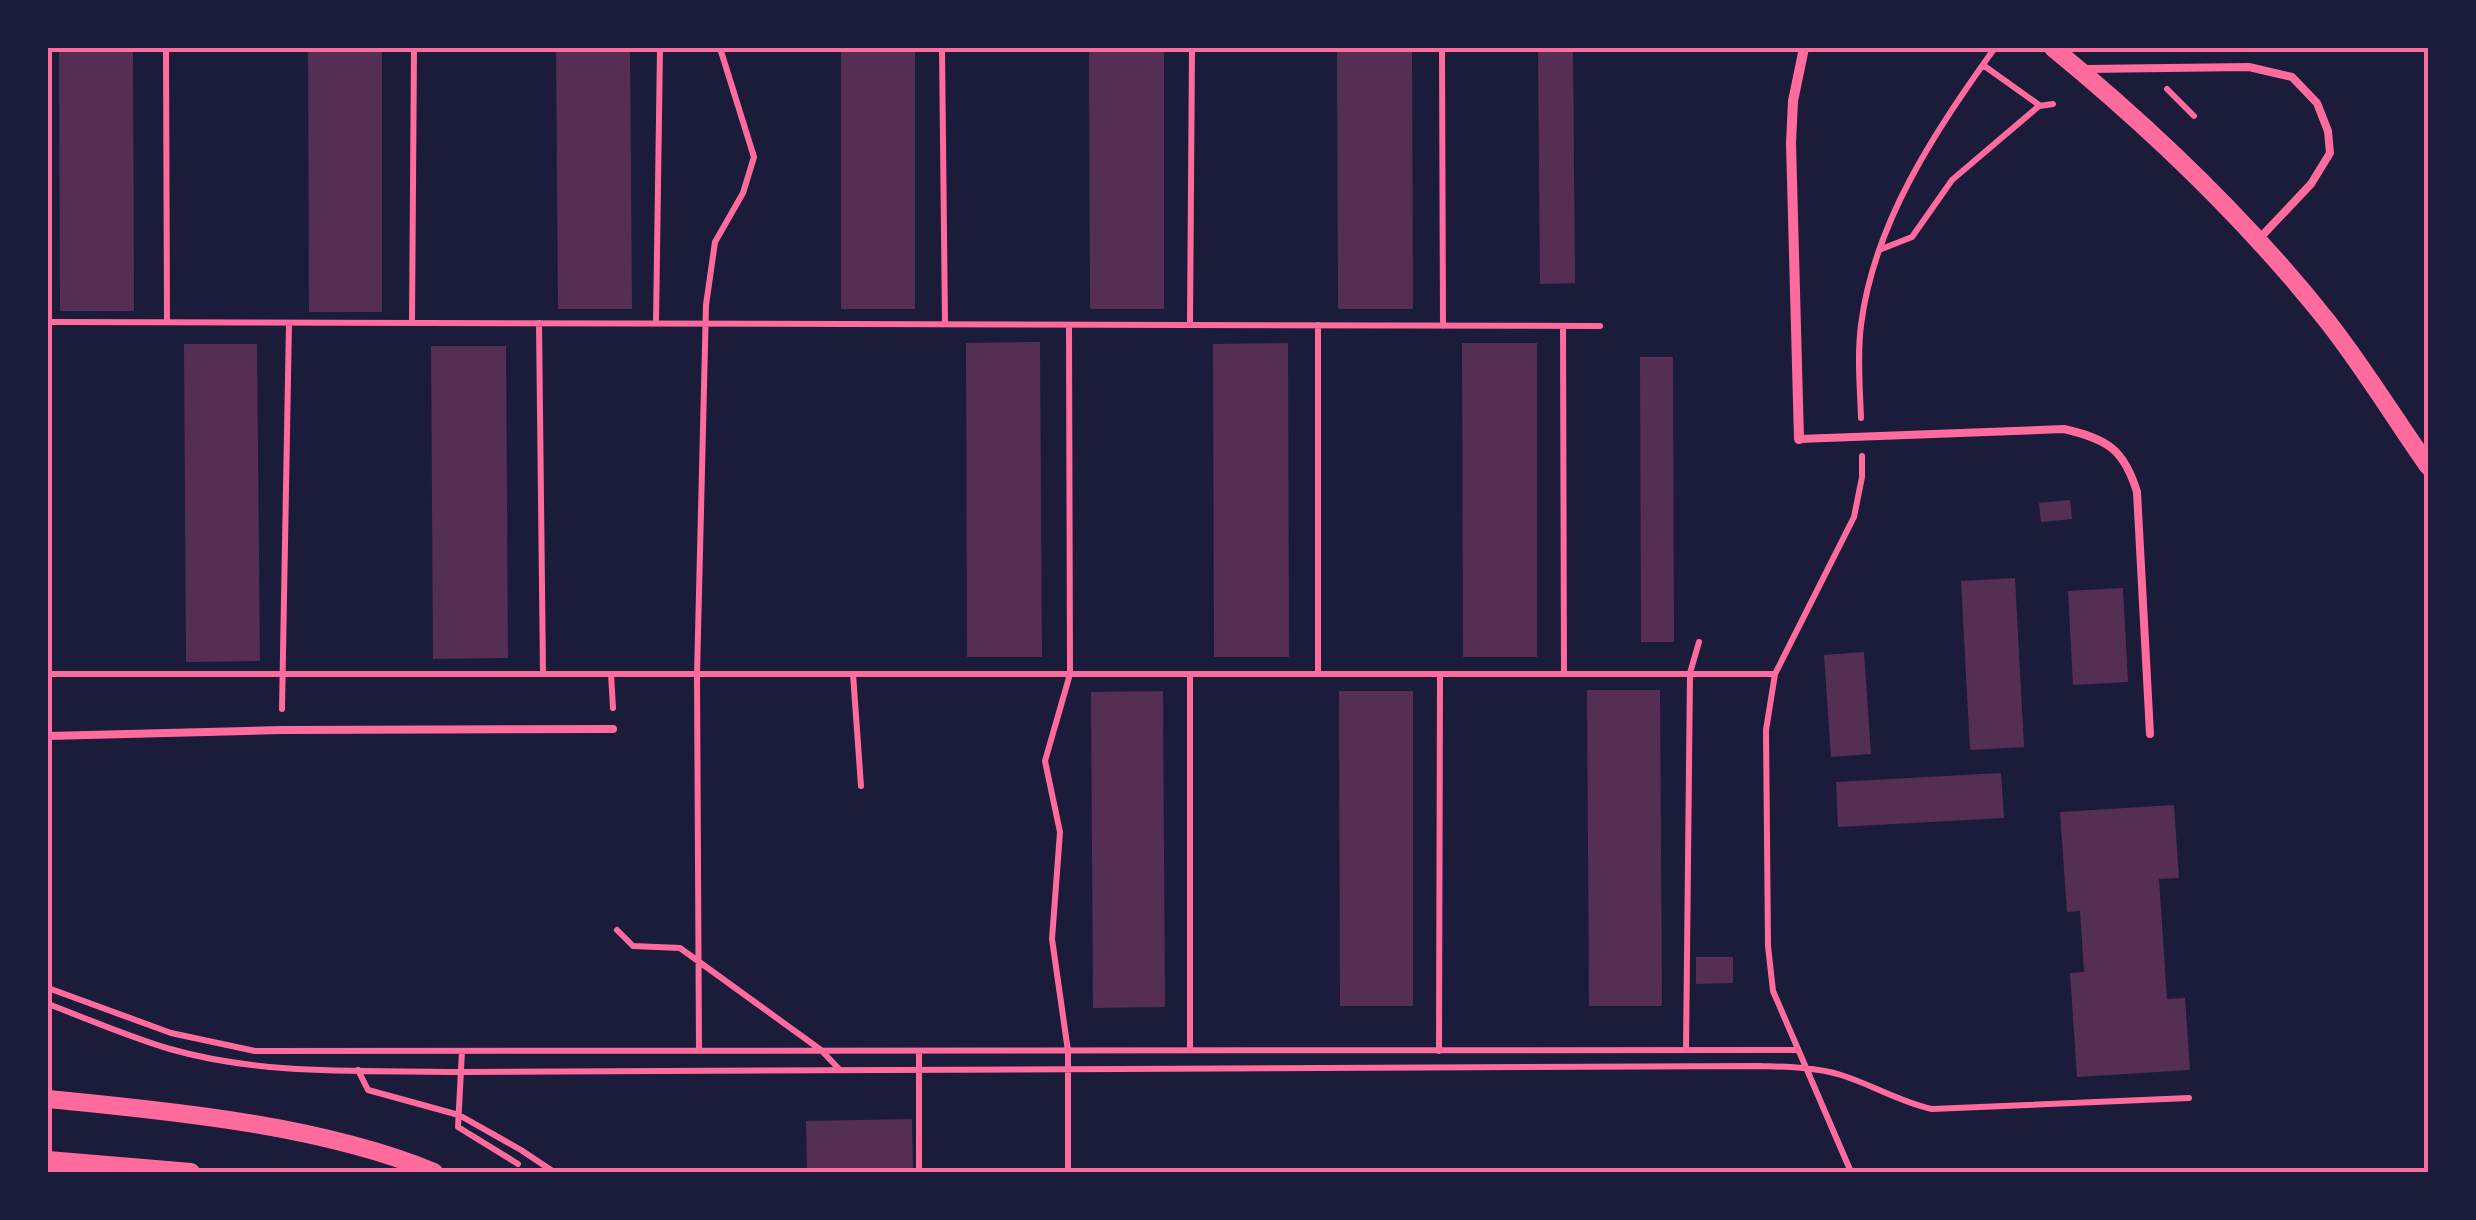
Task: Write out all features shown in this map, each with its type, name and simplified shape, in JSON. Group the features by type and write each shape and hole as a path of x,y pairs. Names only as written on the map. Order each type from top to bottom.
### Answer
{"street":[{"path":"1799,439 1791,143 1793,101 1804,48"},
{"path":"2053,48 2171,150 2258,240 2329,324 2428,466"},
{"path":"48,1099 151,1109 323,1138 396,1157 434,1172"},
{"path":"48,1160 191,1172"}],"lane":[{"path":"2079,69 2248,67 2292,77 2318,103 2328,131 2330,154 2311,184 2258,240"},
{"path":"1799,439 2064,428 2092,436 2114,449 2130,468 2137,492 2150,734"},
{"path":"48,736 613,728"}],"path":[{"path":"166,48 168,322"},
{"path":"412,322 414,48"},
{"path":"656,323 660,48"},
{"path":"698,1050 697,675 706,323 715,242 744,193 754,157 720,48"},
{"path":"942,48 945,324"},
{"path":"1190,324 1192,48"},
{"path":"1442,48 1443,326"},
{"path":"1851,1172 1773,991 1768,946 1766,730 1775,674 1854,517 1862,477 1860,329 1878,251 1907,186 1940,128 1994,49"},
{"path":"1983,65 2039,106"},
{"path":"1878,251 1912,237 1952,180 2039,106 2054,104"},
{"path":"48,322 1600,326"},
{"path":"281,730 289,322"},
{"path":"539,324 543,674"},
{"path":"1068,1172 1068,1051 1052,939 1060,832 1046,761 1070,674 1069,325"},
{"path":"1318,325 1318,674"},
{"path":"1563,326 1564,674"},
{"path":"1686,1050 1690,674 1700,642"},
{"path":"48,674 1775,674"},
{"path":"612,674 613,728"},
{"path":"853,674 861,786"},
{"path":"1190,674 1190,1050"},
{"path":"1439,1050 1440,674"},
{"path":"617,930 633,946 680,948 821,1050 840,1071"},
{"path":"48,988 171,1033 255,1051 1797,1050"},
{"path":"48,1004 171,1050 247,1064 358,1070 1806,1068 1845,1076 1903,1102 1932,1109 2189,1098"},
{"path":"920,1050 920,1172"},
{"path":"462,1051 458,1127 518,1164"},
{"path":"358,1070 368,1090 459,1116 554,1172"}],"building":[{"path":"59,48 133,48 134,311 60,311"},
{"path":"308,48 382,48 382,312 309,312"},
{"path":"556,48 630,48 632,309 558,309"},
{"path":"841,48 915,48 915,309 841,309"},
{"path":"1089,48 1164,48 1164,309 1090,309"},
{"path":"1337,48 1412,48 1413,309 1338,309"},
{"path":"1538,48 1573,48 1575,283 1540,284"},
{"path":"1040,342 1042,657 967,657 966,343"},
{"path":"1288,343 1289,657 1214,657 1213,344"},
{"path":"1462,343 1537,343 1537,657 1463,657"},
{"path":"184,344 257,344 260,661 186,662"},
{"path":"431,346 506,346 508,658 433,659"},
{"path":"1640,357 1673,357 1674,642 1641,642"},
{"path":"2070,500 2072,519 2041,522 2039,503"},
{"path":"2015,578 2024,747 1970,750 1961,581"},
{"path":"2123,588 2128,682 2073,685 2068,591"},
{"path":"1864,652 1871,754 1831,757 1824,655"},
{"path":"1587,690 1660,690 1662,1006 1589,1006"},
{"path":"1163,691 1165,1007 1093,1008 1091,692"},
{"path":"1339,691 1413,691 1413,1006 1340,1006"},
{"path":"2001,773 2004,818 1838,827 1836,782"},
{"path":"2174,805 2179,878 2159,879 2167,999 2185,998 2190,1070 2077,1077 2070,973 2084,972 2080,911 2067,912 2060,812"},
{"path":"1696,957 1733,957 1733,983 1696,984"},
{"path":"912,1119 913,1172 807,1172 806,1121"}]}
